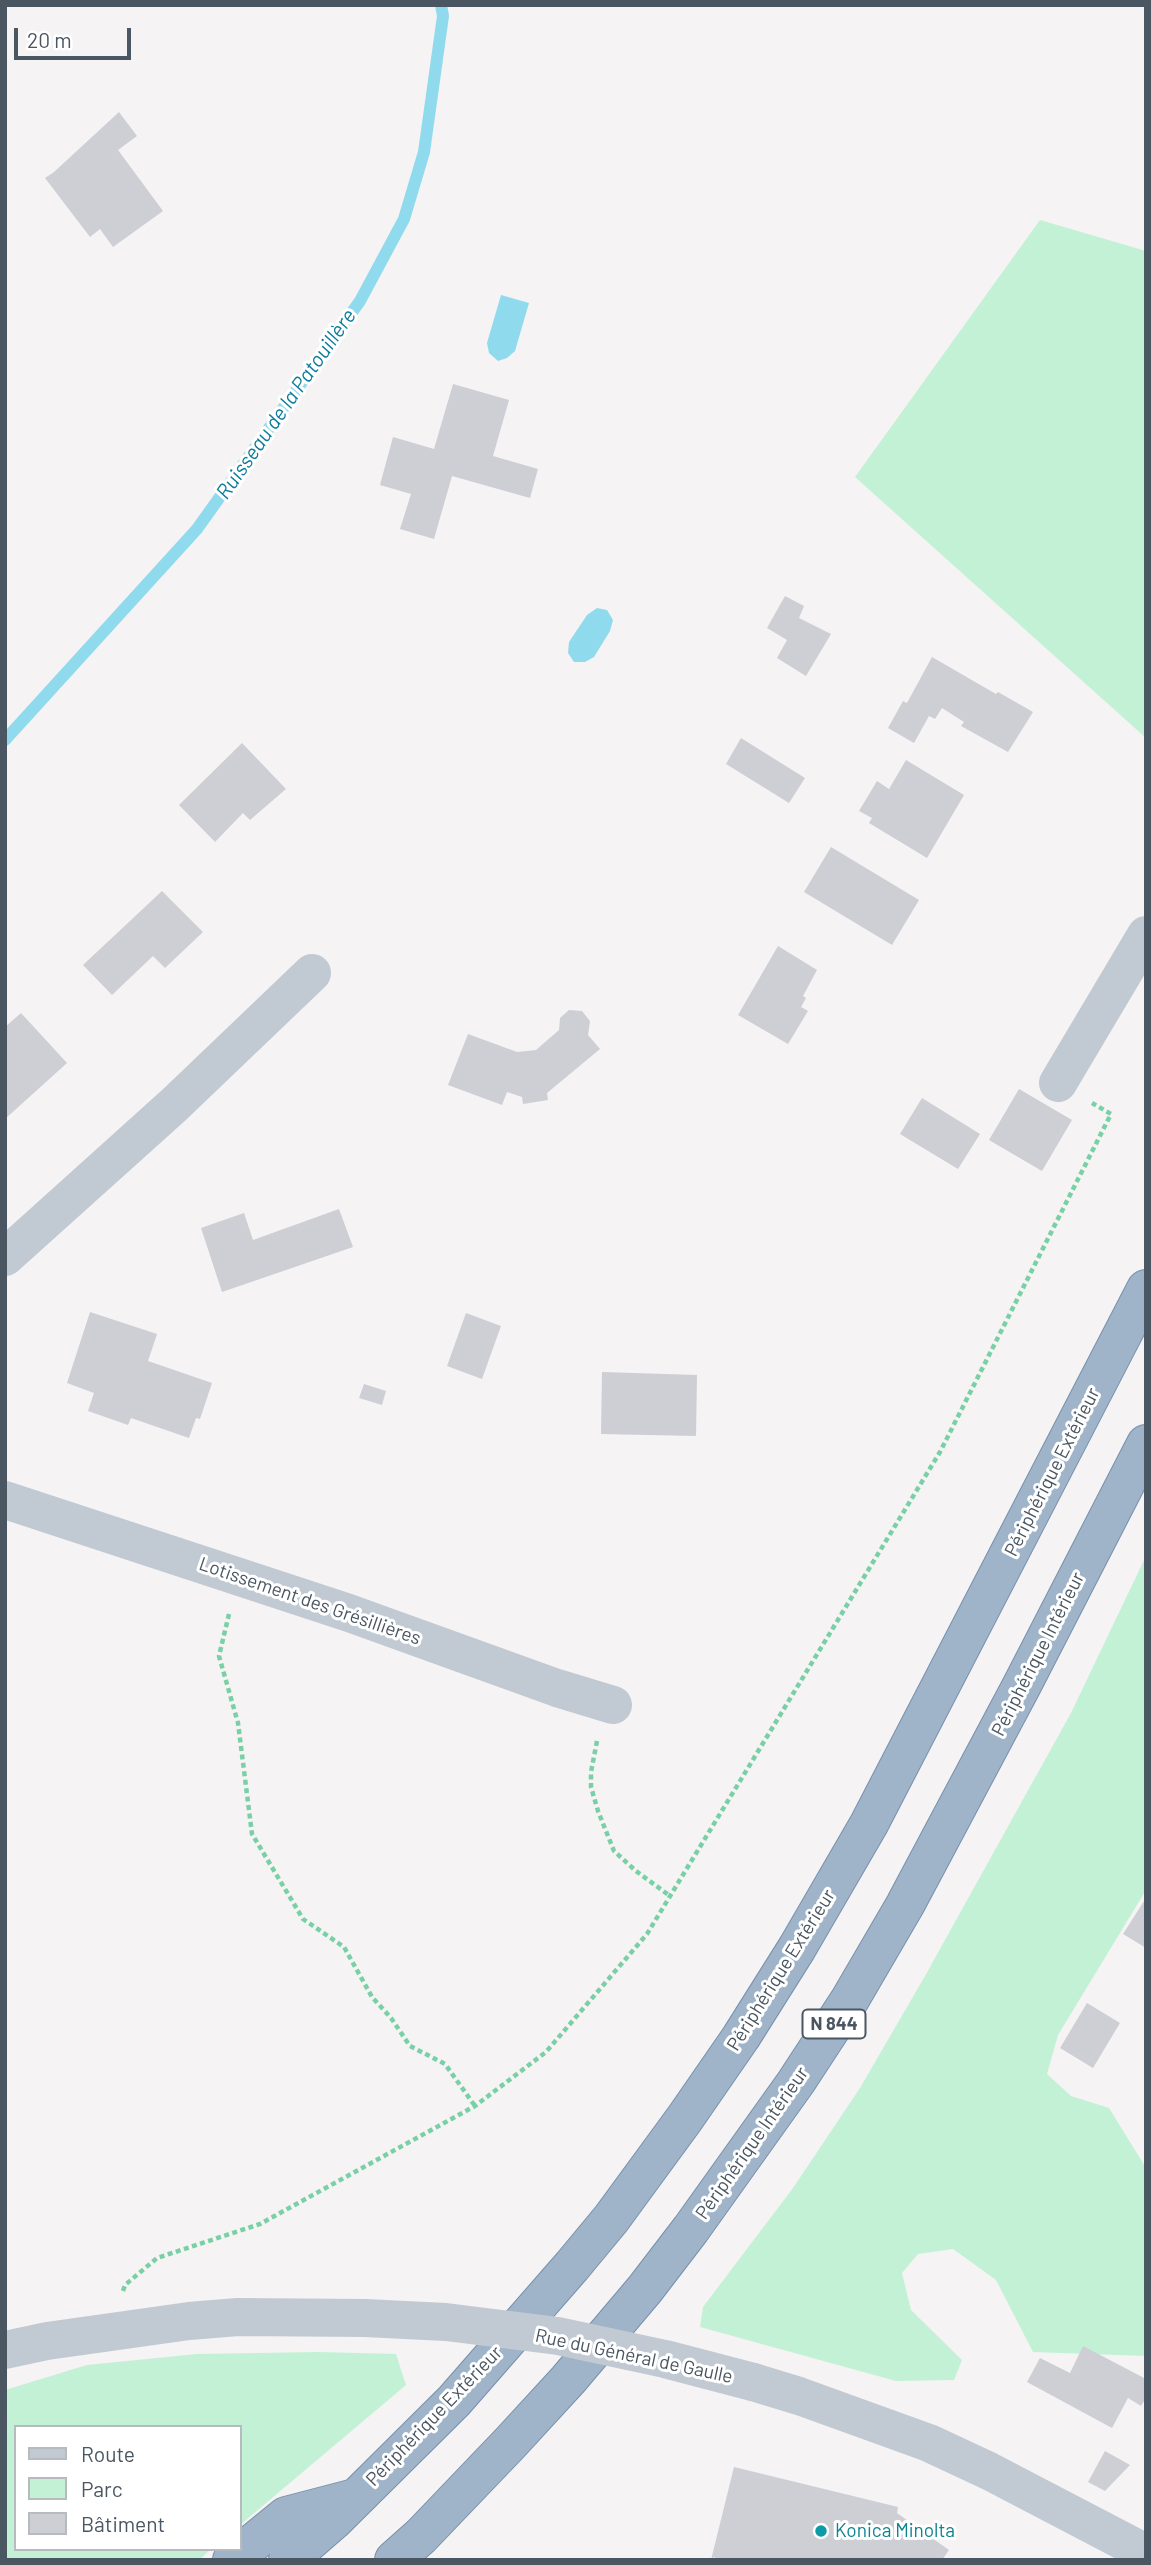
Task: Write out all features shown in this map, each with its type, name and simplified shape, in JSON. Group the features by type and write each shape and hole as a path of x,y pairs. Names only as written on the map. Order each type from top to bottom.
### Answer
{"highway":[{"name":"Périphérique Extérieur","path":"288,2560 454,2401 572,2266 669,2141 741,2037 869,1825 1146,1289"},
{"name":"Périphérique Intérieur","path":"409,2552 568,2380 645,2289 699,2219 796,2082 849,2001 905,1905 1023,1685 1146,1444"},
{"path":"232,2560 286,2516 356,2497"}],"street":[{"path":"1058,1083 1146,934"},
{"path":"5,1257 174,1105 312,973"},
{"name":"Lotissement des Grésillières","path":"5,1500 349,1613 557,1688 613,1705"},
{"name":"Rue du Général de Gaulle","path":"5,2350 47,2341 238,2317 446,2322 558,2336 666,2359 753,2382 929,2442 1146,2553"}],"path":[{"path":"120,2297 125,2285 157,2258 260,2224 475,2106 546,2052 648,1934 940,1452 1111,1114 1058,1083"},
{"path":"238,1577 219,1656 238,1723 252,1834 303,1919 344,1947 372,1997 391,2018 410,2046 445,2064 475,2106"},
{"path":"613,1705 596,1745 591,1772 598,1811 614,1851 670,1896"}],"green space":[{"path":"1040,220 1146,251 1146,738 855,477"},
{"path":"1146,1556 1146,1890 1058,2035 1047,2074 1071,2096 1109,2108 1146,2168 1146,2356 1033,2352 996,2280 953,2249 918,2254 902,2273 911,2310 962,2360 954,2380 896,2381 700,2327 703,2307 793,2188 860,2088 925,1976 1071,1713"},
{"path":"197,2354 396,2354 406,2385 242,2523 242,2425 14,2425 14,2551 209,2551 199,2560 5,2560 5,2390 87,2365"}],"water":[{"path":"501,295 529,303 515,351 498,361 489,353 487,343"},
{"path":"597,608 607,610 613,620 610,631 594,657 585,662 574,662 568,653 569,642 587,615"}],"building":[{"path":"119,112 137,136 118,150 163,211 113,247 100,229 90,237 45,178"},
{"path":"453,384 509,400 493,456 538,469 530,498 452,476 434,539 400,529 411,494 380,485 393,437 434,449"},
{"path":"785,596 804,606 799,618 831,634 806,676 777,658 787,640 767,628"},
{"path":"932,657 1033,712 1008,752 961,726 964,722 942,708 935,719 929,716 914,743 888,728 903,701 907,703"},
{"path":"741,738 805,778 789,803 726,764"},
{"path":"242,743 286,789 250,820 243,813 215,842 179,805"},
{"path":"906,760 964,795 927,858 869,823 872,818 859,811 877,781 889,789"},
{"path":"831,847 919,900 892,945 804,892"},
{"path":"162,891 203,932 165,968 153,956 112,995 83,965"},
{"path":"778,946 817,970 803,996 806,998 801,1007 808,1011 788,1044 738,1015"},
{"path":"569,1010 582,1011 590,1021 588,1035 600,1049 547,1093 548,1100 523,1104 522,1097 507,1092 502,1105 448,1085 468,1034 517,1052 536,1050 559,1030 560,1018"},
{"path":"21,1013 67,1063 5,1119 5,1027"},
{"path":"1019,1089 1072,1120 1042,1171 989,1140"},
{"path":"922,1098 980,1134 958,1169 900,1134"},
{"path":"339,1209 353,1247 222,1292 201,1228 244,1213 253,1240"},
{"path":"90,1312 157,1334 148,1361 212,1383 200,1419 196,1418 189,1438 131,1418 128,1425 88,1411 94,1393 67,1383"},
{"path":"466,1313 501,1326 482,1379 447,1366"},
{"path":"602,1372 697,1375 696,1436 601,1434"},
{"path":"364,1384 386,1391 382,1405 359,1398"},
{"path":"1146,1898 1146,1948 1123,1934"},
{"path":"1087,2003 1120,2023 1093,2068 1060,2048"},
{"path":"1083,2346 1146,2379 1146,2398 1141,2406 1128,2398 1112,2428 1027,2382 1040,2358 1070,2373"},
{"path":"1105,2451 1130,2465 1105,2491 1088,2482"},
{"name":"Konica Minolta","path":"734,2467 898,2507 897,2513 949,2550 942,2560 719,2560 714,2557 711,2560"}],"waterway":[{"name":"Ruisseau de la Patouillère","path":"5,740 197,529 360,301 404,219 424,152 443,16 441,5"}],"place":[{"name":"Konica Minolta","path":"821,2531"}]}
